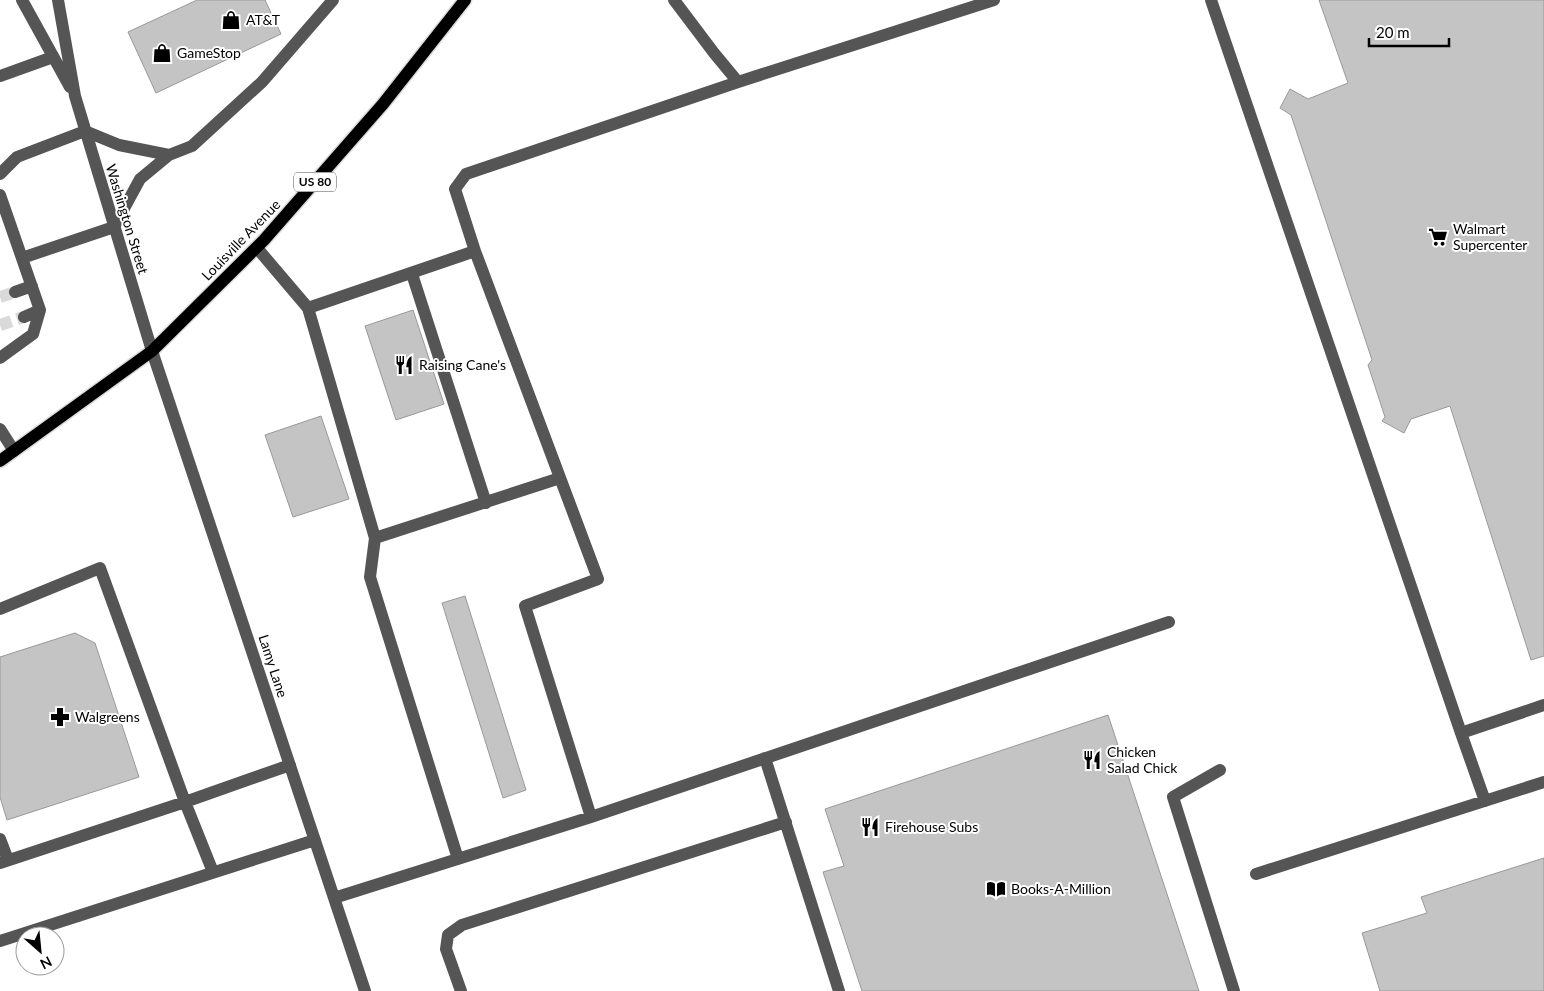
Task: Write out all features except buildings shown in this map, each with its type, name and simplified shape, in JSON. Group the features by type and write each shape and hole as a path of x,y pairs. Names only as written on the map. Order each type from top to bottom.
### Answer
{"main road":[{"name":"Louisville Avenue","path":"0,461 152,352 257,248 383,104 465,0"}],"street":[{"name":"Washington Street","path":"22,0 75,96"},
{"name":"Washington Street","path":"58,0 75,96 152,352"},
{"path":"22,258 114,227 140,179 169,155 192,146 262,82 333,0"},
{"path":"674,0 738,82"},
{"path":"591,817 525,606 598,579 475,251 455,189 466,174 738,82 994,0"},
{"path":"1211,0 1485,802"},
{"path":"0,76 53,57"},
{"path":"0,174 17,157 85,131 119,145 169,155"},
{"path":"0,358 33,334 40,310 22,258 6,230 1,203"},
{"path":"257,248 308,308 375,538 370,577 458,859"},
{"path":"308,308 475,251"},
{"path":"412,274 486,503"},
{"path":"15,292 32,286"},
{"path":"24,316 40,310"},
{"name":"Lamy Lane","path":"152,352 365,991"},
{"path":"0,429 14,451"},
{"path":"375,538 560,478"},
{"path":"0,609 100,568 185,802 213,872"},
{"path":"334,898 591,817 1169,622"},
{"path":"1461,733 1544,705"},
{"path":"765,758 839,991"},
{"path":"0,839 4,861 185,802 290,765"},
{"path":"1220,770 1173,798 1234,991"},
{"path":"1256,874 1544,782"},
{"path":"461,991 446,948 448,935 462,925 786,822"},
{"path":"0,941 315,840"}],"tunnel":[{"path":"0,297 15,292"},
{"path":"0,325 24,317"}],"place":[{"name":"AT&T","path":"231,20"},
{"name":"GameStop","path":"162,53"},
{"name":"Walmart Supercenter","path":"1438,237"},
{"name":"Raising Cane's","path":"404,365"},
{"name":"Walgreens","path":"60,717"},
{"name":"Chicken Salad Chick","path":"1092,760"},
{"name":"Firehouse Subs","path":"870,827"},
{"name":"Books-A-Million","path":"996,889"}]}
